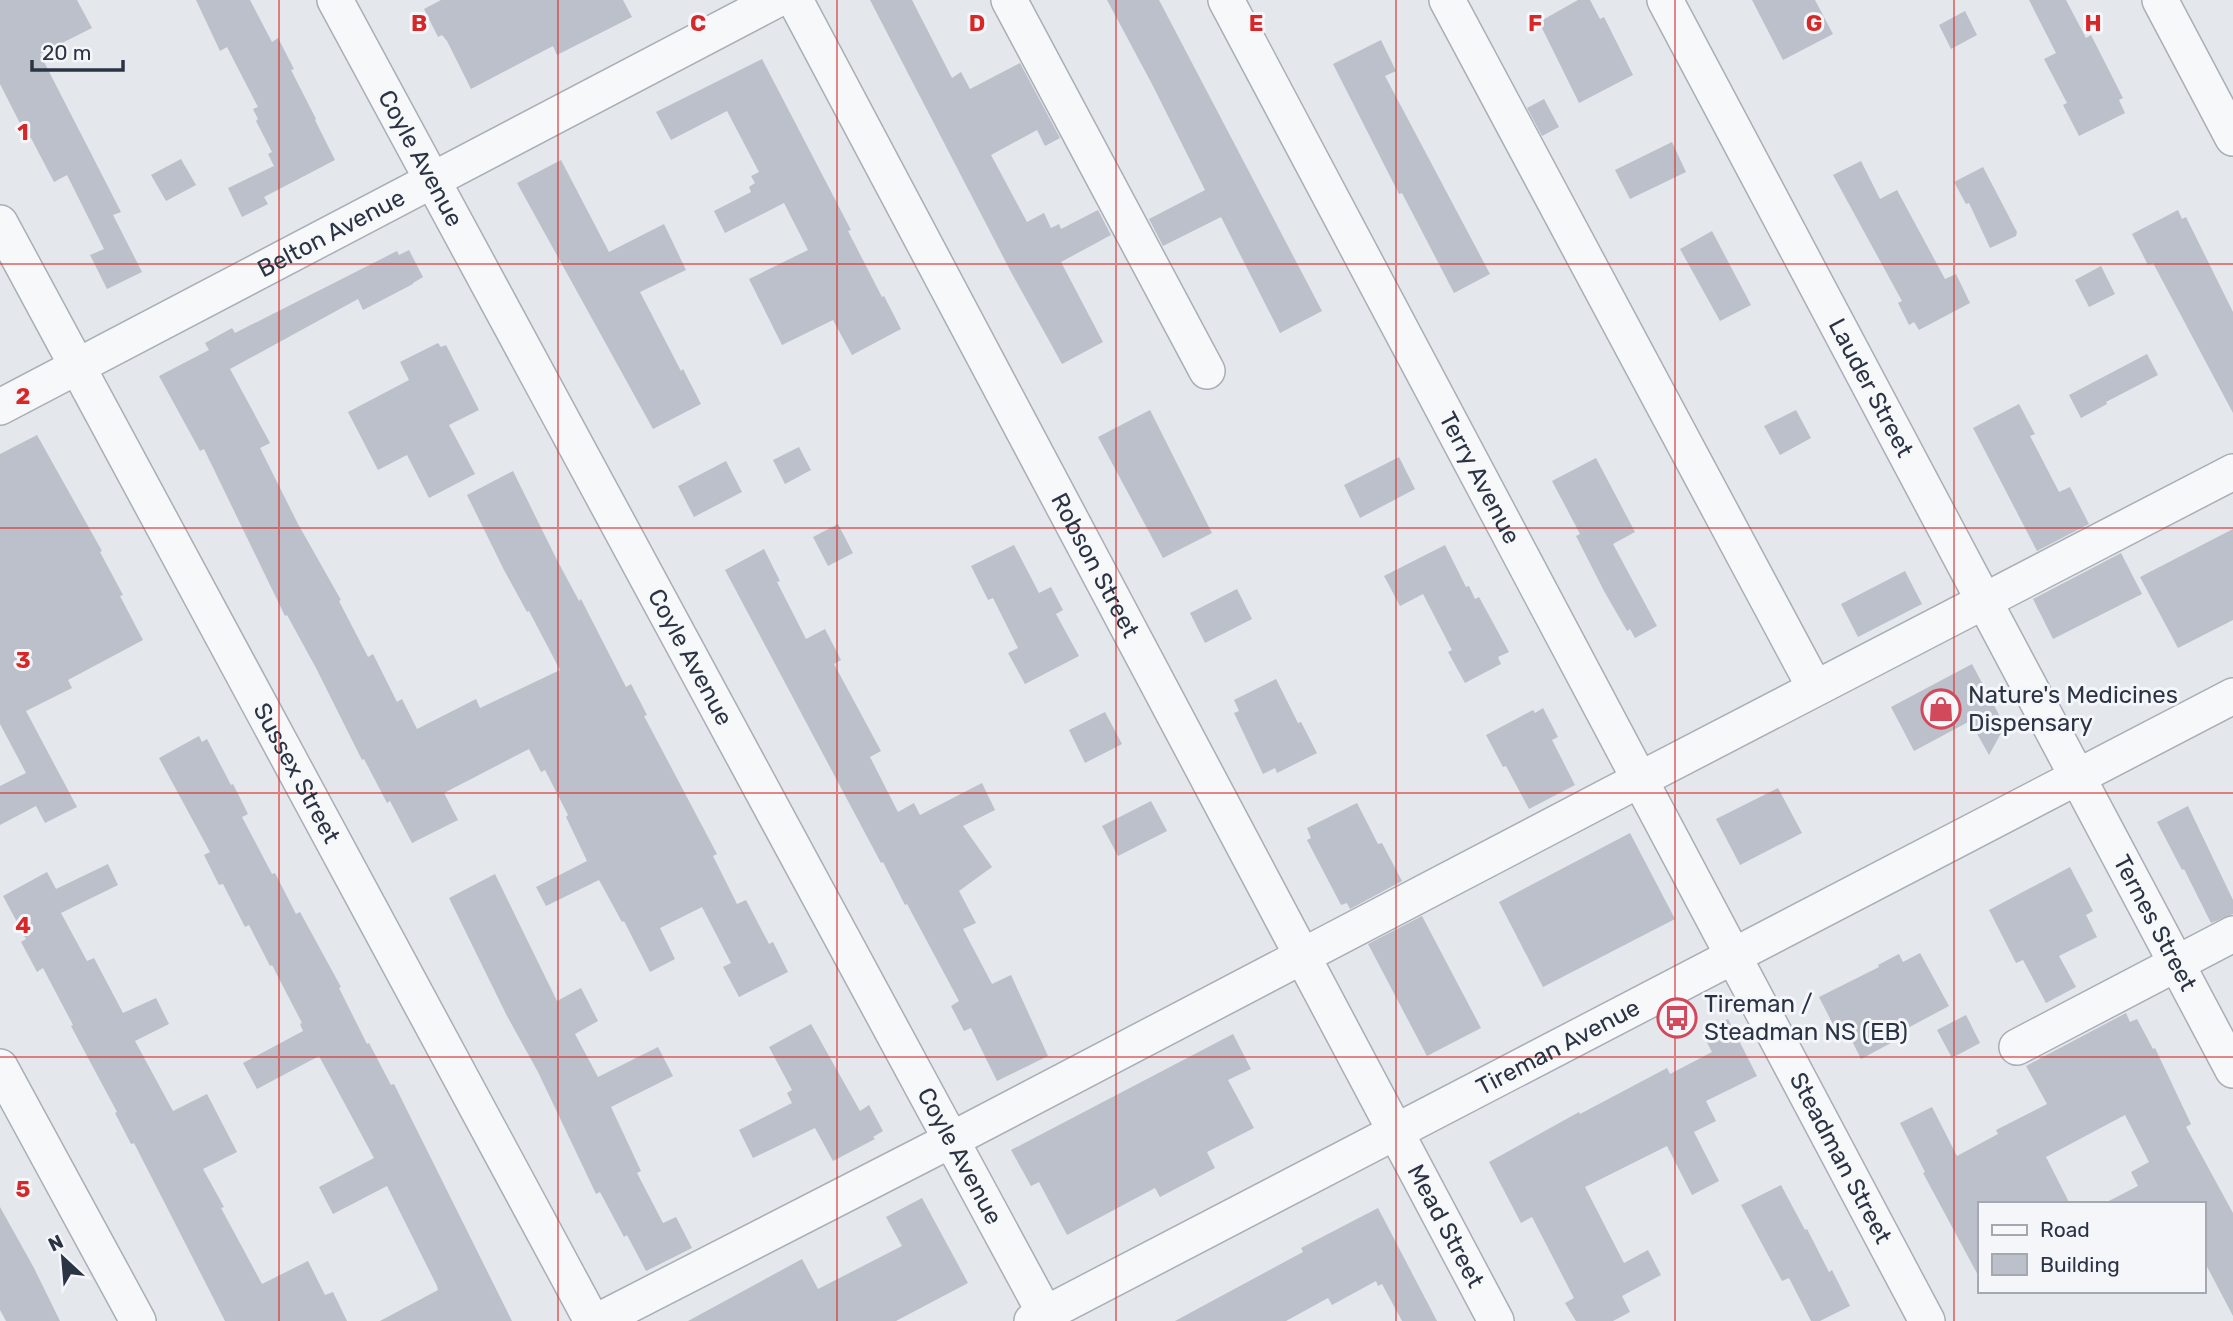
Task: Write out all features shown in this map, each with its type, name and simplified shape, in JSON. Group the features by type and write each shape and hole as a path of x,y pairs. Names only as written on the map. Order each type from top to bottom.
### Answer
{"street":[{"name":"Coyle Avenue","path":"335,0 951,1140 1042,1319"},
{"name":"Belton Avenue","path":"0,407 776,0"},
{"name":"Robson Street","path":"795,0 1396,1132"},
{"path":"1009,0 1207,371"},
{"name":"Terry Avenue","path":"1226,0 1733,957"},
{"path":"1447,0 1815,688"},
{"name":"Lauder Street","path":"1665,0 2078,777"},
{"path":"2160,0 2233,138"},
{"name":"Sussex Street","path":"0,223 592,1321"},
{"path":"598,1321 2233,472"},
{"name":"Tireman Avenue","path":"1042,1319 2233,696"},
{"name":"Ternes Street","path":"2078,777 2233,1070"},
{"path":"2017,1047 2233,934"},
{"name":"Steadman Street","path":"1733,957 1927,1321"},
{"path":"0,1067 138,1321"},
{"name":"Mead Street","path":"1396,1132 1492,1320"}],"building":[{"path":"0,0 77,0 92,28 40,54 121,212 113,215 142,272 107,289 90,255 104,249 67,175 54,182 0,84"},
{"path":"196,0 250,0 272,42 278,38 335,160 264,197 268,204 242,217 228,188 274,166 268,154 272,152 256,121 258,119 253,109 258,107 227,47 220,51"},
{"path":"441,0 623,0 632,17 557,55 553,46 471,89 447,41 442,35 438,37 424,9"},
{"path":"870,0 912,0 952,78 961,72 970,89 1020,63 1060,138 1045,146 1037,130 991,155 1027,222 1044,213 1051,228 1059,224 1061,229 1098,210 1111,235 1061,262 1103,342 1062,364 1011,272"},
{"path":"1107,0 1159,0 1322,311 1280,333 1221,217 1163,246 1149,219 1205,190"},
{"path":"1578,0 1590,0 1600,19 1604,17 1633,75 1579,103 1539,22"},
{"path":"1752,0 1815,0 1833,34 1783,60"},
{"path":"2029,0 2066,0 2086,38 2091,35 2123,98 2119,100 2125,113 2079,136 2063,105 2067,103 2044,59 2056,53"},
{"path":"1965,11 1977,35 1951,49 1939,25"},
{"path":"1381,40 1396,71 1385,76 1490,274 1454,293 1402,193 1399,194 1333,64"},
{"path":"762,59 851,230 848,231 901,329 852,355 833,320 782,345 749,279 808,250 784,203 725,233 714,211 751,192 749,187 755,183 751,176 759,172 727,111 671,140 656,112"},
{"path":"1544,99 1559,127 1542,136 1527,108"},
{"path":"1672,142 1686,172 1630,199 1615,170"},
{"path":"181,159 196,185 166,201 151,175"},
{"path":"561,160 609,252 664,224 686,270 640,292 701,404 653,429 517,183"},
{"path":"1861,161 1880,199 1897,190 1945,279 1956,274 1970,303 1919,330 1914,322 1909,325 1898,303 1902,301 1833,175"},
{"path":"1983,167 2017,232 2016,236 1990,248 1969,203 1966,204 1954,182"},
{"path":"2178,210 2182,219 2186,217 2233,312 2233,413 2153,263 2148,265 2132,234"},
{"path":"1712,231 1751,305 1720,321 1680,249"},
{"path":"409,250 423,277 413,284 363,310 358,299 230,369 270,443 260,448 298,524 341,600 339,601 368,657 373,654 397,702 402,699 417,729 476,699 480,708 560,670 504,570 467,495 513,471 556,558 579,601 581,599 626,687 631,684 647,715 644,716 717,854 713,856 737,904 746,900 769,944 773,942 788,972 739,997 723,967 731,963 702,907 660,928 675,959 650,972 599,880 546,906 536,887 587,861 545,770 541,772 529,749 444,793 458,820 412,843 390,801 387,803 364,759 362,760 316,668 287,615 285,616 204,449 200,451 159,376 209,350 205,343 232,328 235,333 397,251 399,255"},
{"path":"2101,266 2115,294 2089,307 2075,280"},
{"path":"438,343 441,347 446,345 479,410 449,425 475,474 429,498 407,455 378,470 348,412 409,380 400,362"},
{"path":"2147,354 2158,375 2081,418 2069,395"},
{"path":"2019,404 2035,434 2030,436 2059,492 2070,487 2089,524 2037,551 1973,428"},
{"path":"1150,410 1212,533 1163,558 1098,437"},
{"path":"1796,410 1811,438 1780,455 1764,426"},
{"path":"37,435 102,551 100,552 123,595 120,596 143,640 68,680 72,688 26,711 77,807 45,823 36,806 0,825 0,786 26,773 0,724 0,454"},
{"path":"799,447 811,470 785,484 773,460"},
{"path":"1399,457 1415,489 1360,518 1344,485"},
{"path":"1596,458 1635,532 1613,544 1657,626 1635,638 1630,629 1627,631 1604,591 1576,536 1580,534 1552,481"},
{"path":"726,461 742,492 694,517 678,486"},
{"path":"838,524 853,553 828,566 813,537"},
{"path":"2233,529 2233,620 2178,648 2140,577"},
{"path":"1014,545 1039,593 1051,587 1063,610 1056,614 1079,656 1025,684 1008,653 1018,648 993,598 988,600 971,566"},
{"path":"1445,545 1466,587 1469,586 1475,599 1479,597 1509,652 1498,657 1501,664 1465,683 1448,652 1452,650 1423,594 1400,606 1384,576"},
{"path":"764,549 780,581 777,582 806,639 825,629 841,660 834,664 881,751 870,757 898,812 914,803 920,815 982,783 995,810 963,826 992,867 959,891 976,923 963,929 992,984 1011,975 1048,1056 997,1081 971,1028 964,1031 951,1006 959,1001 907,904 905,905 883,862 881,863 725,570"},
{"path":"2121,553 2142,594 2053,639 2033,599"},
{"path":"1905,571 1922,604 1858,637 1841,604"},
{"path":"1237,589 1252,619 1205,643 1190,613"},
{"path":"1972,664 2005,726 1989,755 1970,721 1914,751 1891,707"},
{"path":"1276,679 1317,753 1277,773 1275,768 1263,774 1234,713 1239,711 1234,700"},
{"path":"1543,708 1558,737 1552,740 1575,785 1529,809 1486,735 1533,710 1535,713"},
{"path":"1105,712 1122,744 1085,763 1069,730"},
{"path":"199,736 202,742 207,739 231,785 233,784 248,814 242,817 272,874 275,873 296,914 300,912 341,987 339,988 367,1044 369,1043 391,1085 394,1084 512,1321 380,1321 438,1290 437,1286 387,1186 333,1214 319,1187 374,1158 319,1056 257,1089 243,1063 303,1031 300,1024 302,1023 249,925 245,927 223,884 219,885 204,855 210,852 159,758"},
{"path":"1778,788 1802,833 1740,865 1716,819"},
{"path":"1151,801 1167,831 1118,856 1102,826"},
{"path":"1357,803 1378,844 1382,843 1402,881 1350,909 1347,903 1341,905 1307,840 1311,838 1307,828"},
{"path":"2188,806 2233,900 2233,914 2211,923 2157,822"},
{"path":"1630,833 1675,919 1543,987 1499,902"},
{"path":"108,864 118,885 61,913 87,961 94,958 123,1013 156,998 169,1024 135,1041 173,1111 207,1094 237,1152 203,1169 262,1284 308,1261 325,1295 333,1292 347,1321 225,1321 134,1143 131,1144 115,1113 117,1112 43,968 37,972 21,942 26,939 3,896 47,872 56,889"},
{"path":"2070,867 2093,911 2086,915 2097,937 2059,956 2076,987 2046,1003 2023,960 2016,963 1989,910"},
{"path":"495,874 557,1001 581,988 598,1021 575,1034 598,1077 658,1047 673,1076 611,1107 641,1171 637,1173 663,1223 676,1217 692,1248 646,1271 600,1192 596,1194 538,1072 449,898"},
{"path":"1422,916 1481,1028 1427,1056 1368,944"},
{"path":"1920,953 1949,1006 1889,1038 1891,1043 1861,1059 1850,1037 1842,1042 1819,997 1899,954 1903,962"},
{"path":"2126,1013 2130,1022 2137,1019 2153,1049 2155,1048 2191,1124 2186,1127 2233,1213 2233,1316 2205,1263 2205,1202 2107,1202 2138,1186 2131,1172 2149,1162 2125,1115 2046,1157 2069,1202 1978,1202 1978,1275 1923,1173 1925,1172 1900,1123 1932,1107 1957,1156 1998,1134 1996,1130 2047,1104 2026,1066"},
{"path":"1966,1015 1980,1043 1952,1058 1937,1030"},
{"path":"1728,1019 1757,1076 1706,1101 1716,1121 1694,1132 1719,1181 1692,1195 1667,1146 1585,1187 1624,1263 1648,1250 1661,1275 1622,1296 1630,1312 1613,1321 1576,1321 1565,1303 1574,1298 1532,1217 1521,1223 1489,1162 1579,1112 1580,1114 1667,1068 1670,1074 1712,1052 1702,1033"},
{"path":"811,1024 860,1111 869,1105 883,1131 873,1137 875,1139 833,1161 815,1128 753,1158 739,1130 792,1103 787,1093 792,1090 769,1047"},
{"path":"1233,1034 1251,1069 1228,1080 1254,1128 1207,1152 1215,1168 1160,1197 1155,1188 1067,1235 1039,1182 1031,1186 1011,1150"},
{"path":"1781,1185 1829,1272 1832,1270 1850,1306 1820,1321 1811,1321 1789,1278 1782,1281 1741,1205"},
{"path":"922,1198 968,1283 896,1321 688,1321 802,1259 818,1289 902,1246 886,1217"},
{"path":"0,1207 60,1321 6,1321 0,1310"},
{"path":"1378,1208 1437,1321 1402,1321 1382,1284 1378,1286 1376,1281 1332,1305 1328,1298 1286,1321 1175,1321 1303,1252 1301,1248"}],"place":[{"name":"Nature's Medicines Dispensary","path":"1941,709"},
{"name":"Tireman / Steadman NS (EB)","path":"1677,1018"}]}
